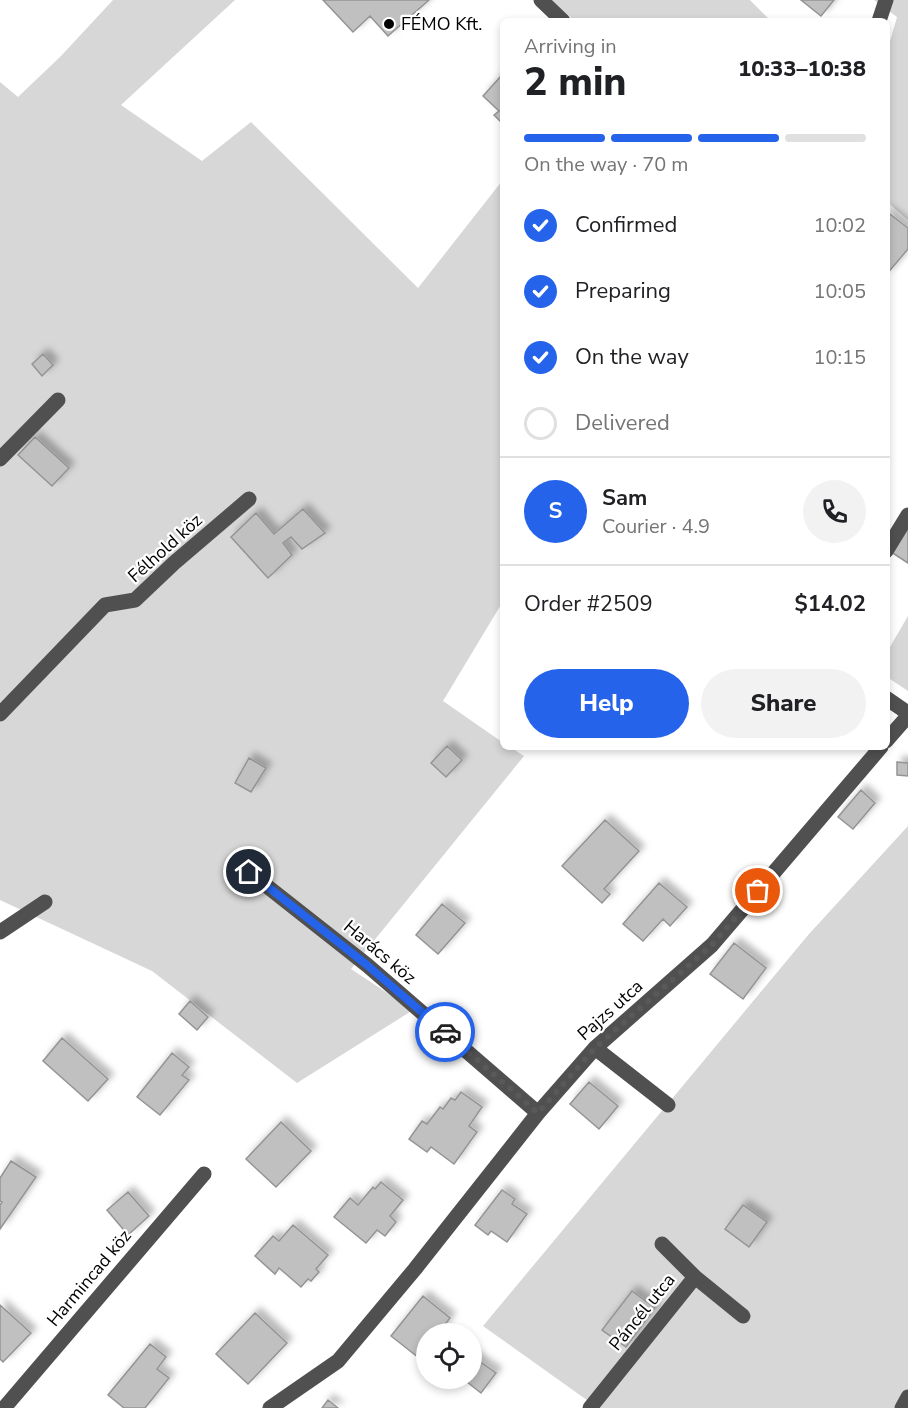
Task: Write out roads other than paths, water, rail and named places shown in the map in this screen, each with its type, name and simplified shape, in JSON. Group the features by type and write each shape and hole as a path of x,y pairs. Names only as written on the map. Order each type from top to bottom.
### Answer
{"street":[{"path":"541,0 559,18"},
{"path":"880,18 886,0"},
{"path":"0,459 58,400"},
{"name":"Félhold köz","path":"0,714 105,605 135,600 174,563 249,500"},
{"path":"890,544 908,515"},
{"path":"890,701 908,714 890,736"},
{"name":"Pajzs utca","path":"270,1408 338,1361 415,1269 538,1113 595,1048 712,945 878,750"},
{"name":"Harács köz","path":"249,872 367,965 538,1113"},
{"path":"0,932 45,902"},
{"path":"595,1048 668,1105"},
{"name":"Harmincad köz","path":"4,1408 204,1174"},
{"name":"Páncél utca","path":"590,1408 695,1277 662,1244"},
{"path":"695,1277 743,1316"},
{"path":"902,1408 908,1397"}],"place":[{"name":"FÉMO Kft.","path":"389,24"}]}
